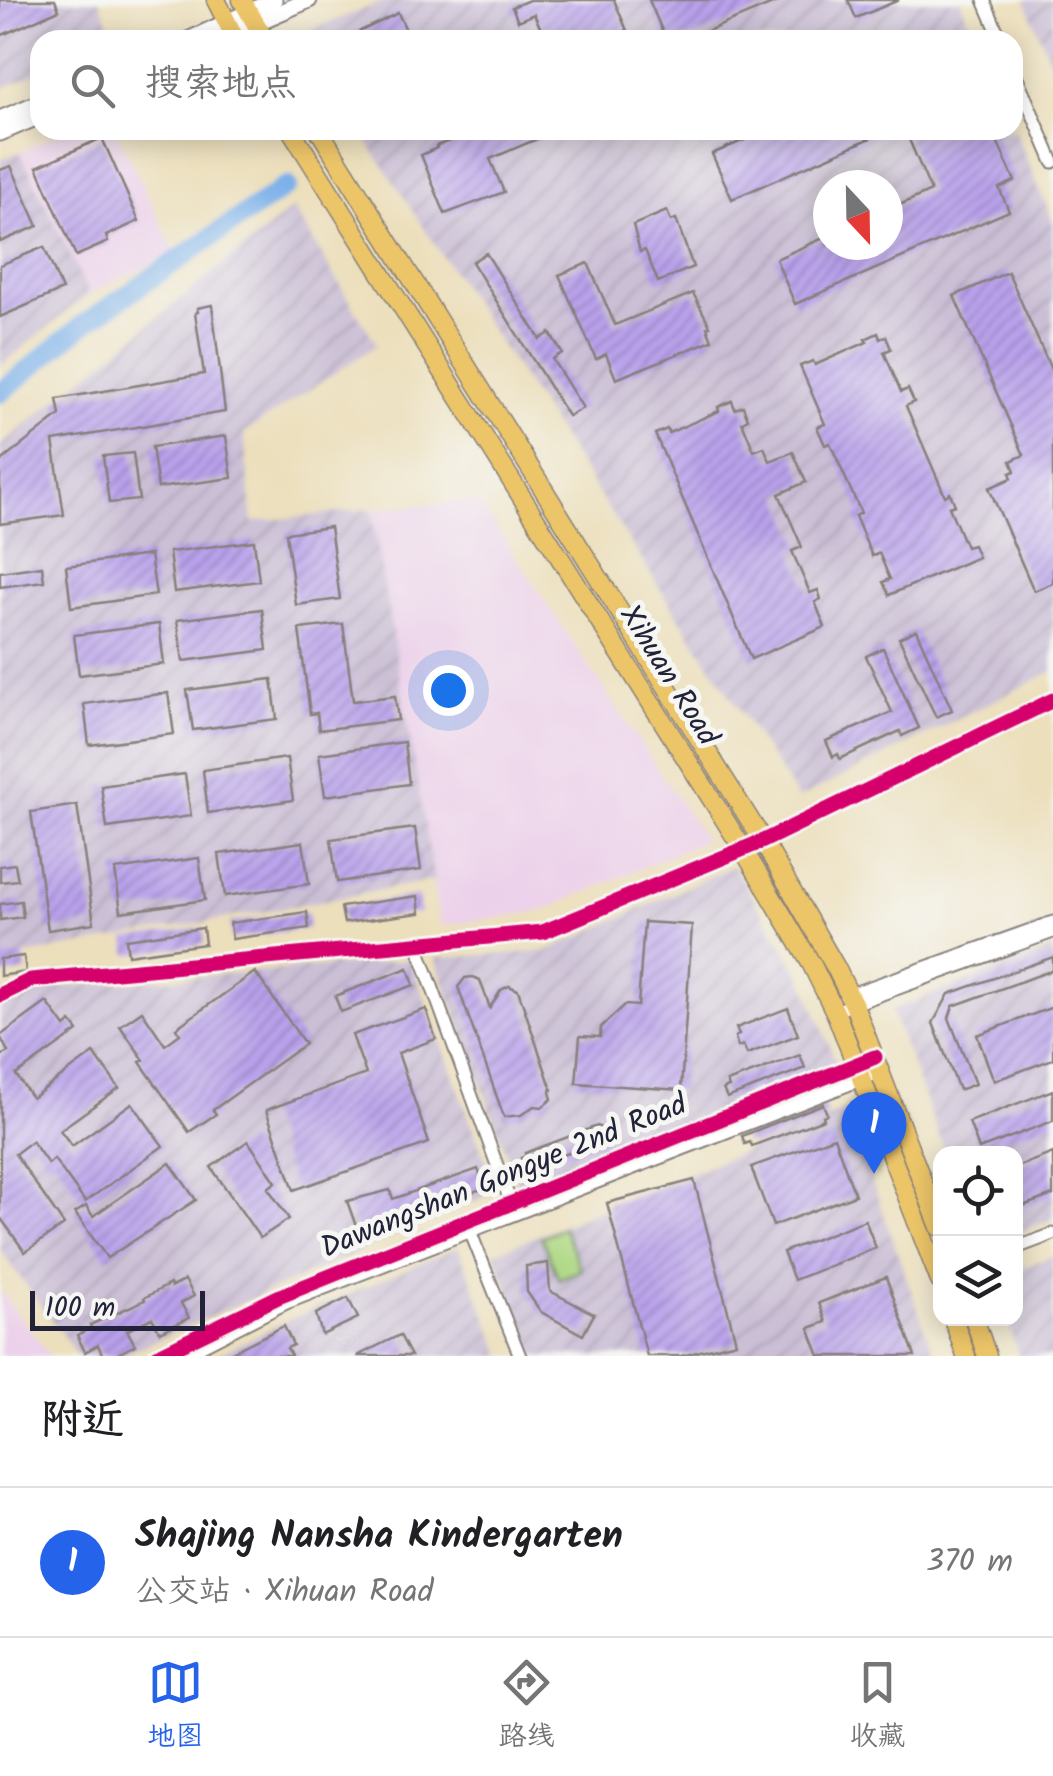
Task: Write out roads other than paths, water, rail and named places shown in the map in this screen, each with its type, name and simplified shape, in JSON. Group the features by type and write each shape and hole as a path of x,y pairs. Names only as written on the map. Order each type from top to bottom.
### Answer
{"main road":[{"path":"216,0 227,30"},
{"name":"Xihuan Road","path":"297,140 743,848 832,1006 933,1259"},
{"name":"Xihuan Road","path":"325,140 763,841 851,999 933,1209"},
{"path":"956,1326 966,1356"},
{"path":"977,1326 987,1356"}],"street":[{"path":"231,30 248,11 274,0"},
{"path":"248,11 308,0"},
{"path":"984,0 997,30"},
{"path":"1023,92 1053,162"},
{"path":"0,119 30,106"},
{"path":"0,133 30,120"},
{"path":"0,995 31,980 542,932 763,841 1053,700"},
{"path":"832,1006 1053,922"},
{"path":"851,999 1053,932"},
{"path":"418,946 513,1209"},
{"name":"Dawangshan Gongye 2nd Road","path":"182,1356 286,1304 469,1227 878,1065"},
{"path":"469,1227 520,1356"},
{"name":"Dawangshan Gongye 2nd Road","path":"158,1356 278,1297 469,1227"},
{"path":"1023,1245 1053,1234"}],"waterway":[{"path":"0,393 84,324 287,186"}],"place":[{"name":"Shajing Nansha Kindergarten","path":"874,1174"}]}
